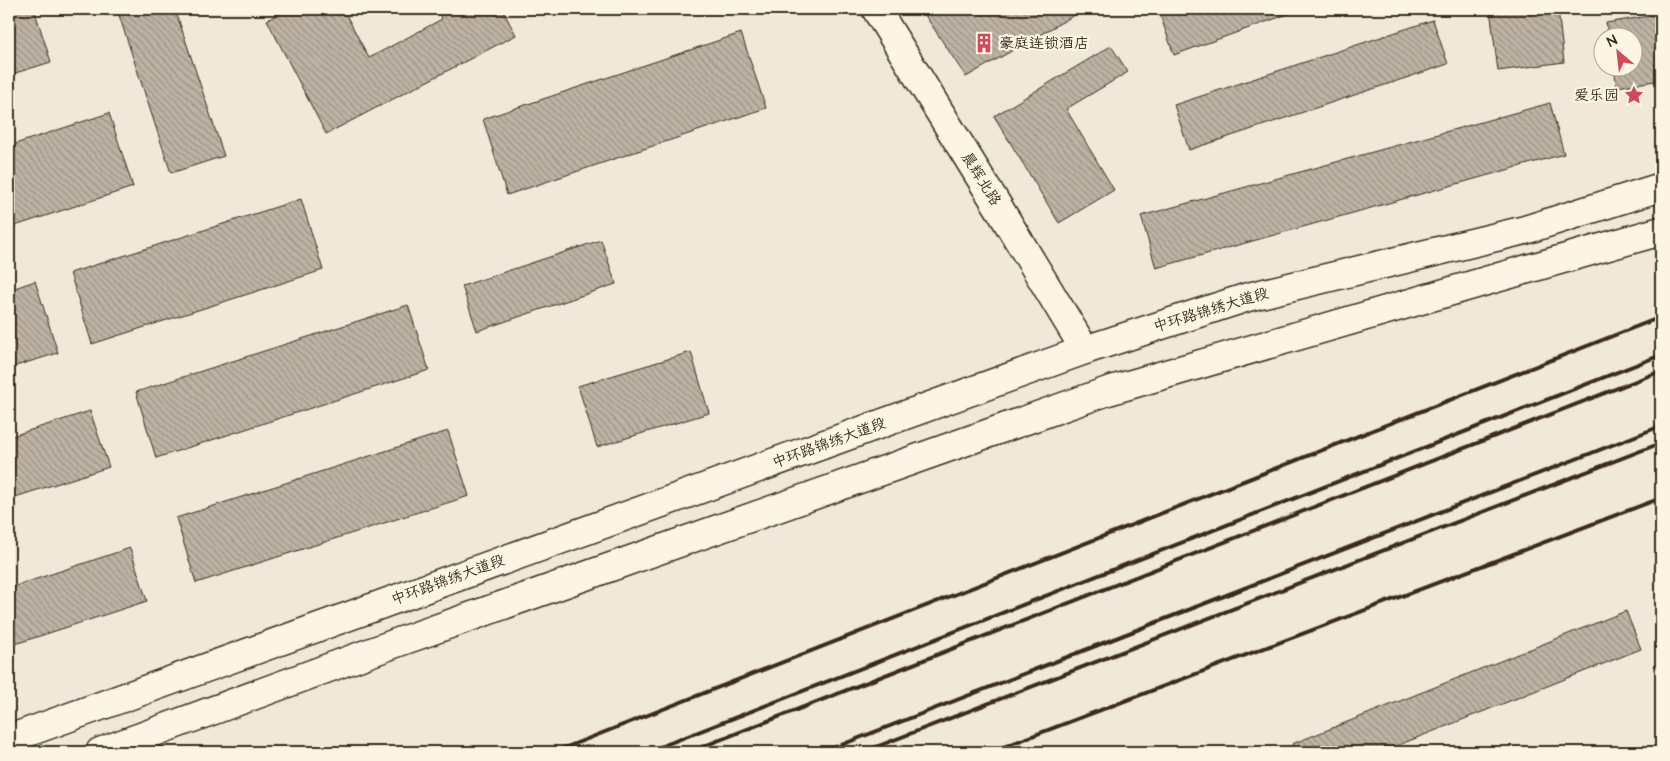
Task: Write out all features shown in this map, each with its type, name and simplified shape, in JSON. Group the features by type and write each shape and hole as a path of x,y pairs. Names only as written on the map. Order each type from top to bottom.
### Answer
{"main road":[{"name":"晨辉北路","path":"876,9 1085,350"},
{"name":"中环路锦绣大道段","path":"9,739 1085,350 1248,297 1525,230 1661,187"},
{"path":"100,752 396,643 1108,391 1661,231"}],"building":[{"path":"9,9 34,9 51,62 9,75"},
{"path":"117,9 175,9 224,156 171,173"},
{"path":"288,9 343,9 369,58 442,19 437,9 502,9 516,35 326,134 267,20"},
{"name":"豪庭连锁酒店","path":"921,9 1085,9 966,77"},
{"path":"1158,9 1302,9 1174,55"},
{"path":"1490,9 1558,9 1564,62 1498,71"},
{"path":"1661,14 1661,80 1617,87 1616,78 1642,78 1642,28 1607,28 1606,23"},
{"path":"1433,20 1448,64 1189,150 1174,105"},
{"path":"741,33 766,108 507,195 483,119"},
{"path":"1111,46 1128,72 1066,109 1114,190 1059,223 994,116"},
{"path":"1550,103 1564,154 1156,268 1141,216"},
{"path":"109,113 133,187 9,228 9,146"},
{"path":"301,199 323,270 92,344 70,273"},
{"path":"601,240 616,284 477,331 462,286"},
{"path":"35,281 58,353 9,368 9,290"},
{"path":"408,305 429,370 156,458 136,392"},
{"path":"691,352 709,413 597,447 578,386"},
{"path":"90,411 109,467 9,499 9,437"},
{"path":"448,431 469,496 196,583 176,518"},
{"path":"130,548 147,601 9,646 9,588"},
{"path":"1626,611 1641,649 1381,752 1296,752 1292,744"},
{"path":"1658,617 1661,617 1661,635"},
{"path":"1620,747 1622,752 1606,752"}],"railway":[{"path":"554,752 1661,317"},
{"path":"647,752 1661,355"},
{"path":"689,752 1661,371"},
{"path":"823,752 1661,426"},
{"path":"863,752 1661,443"},
{"path":"990,752 1661,498"}],"place":[{"name":"豪庭连锁酒店","path":"984,43"},
{"name":"爱乐园","path":"1634,95"}]}
